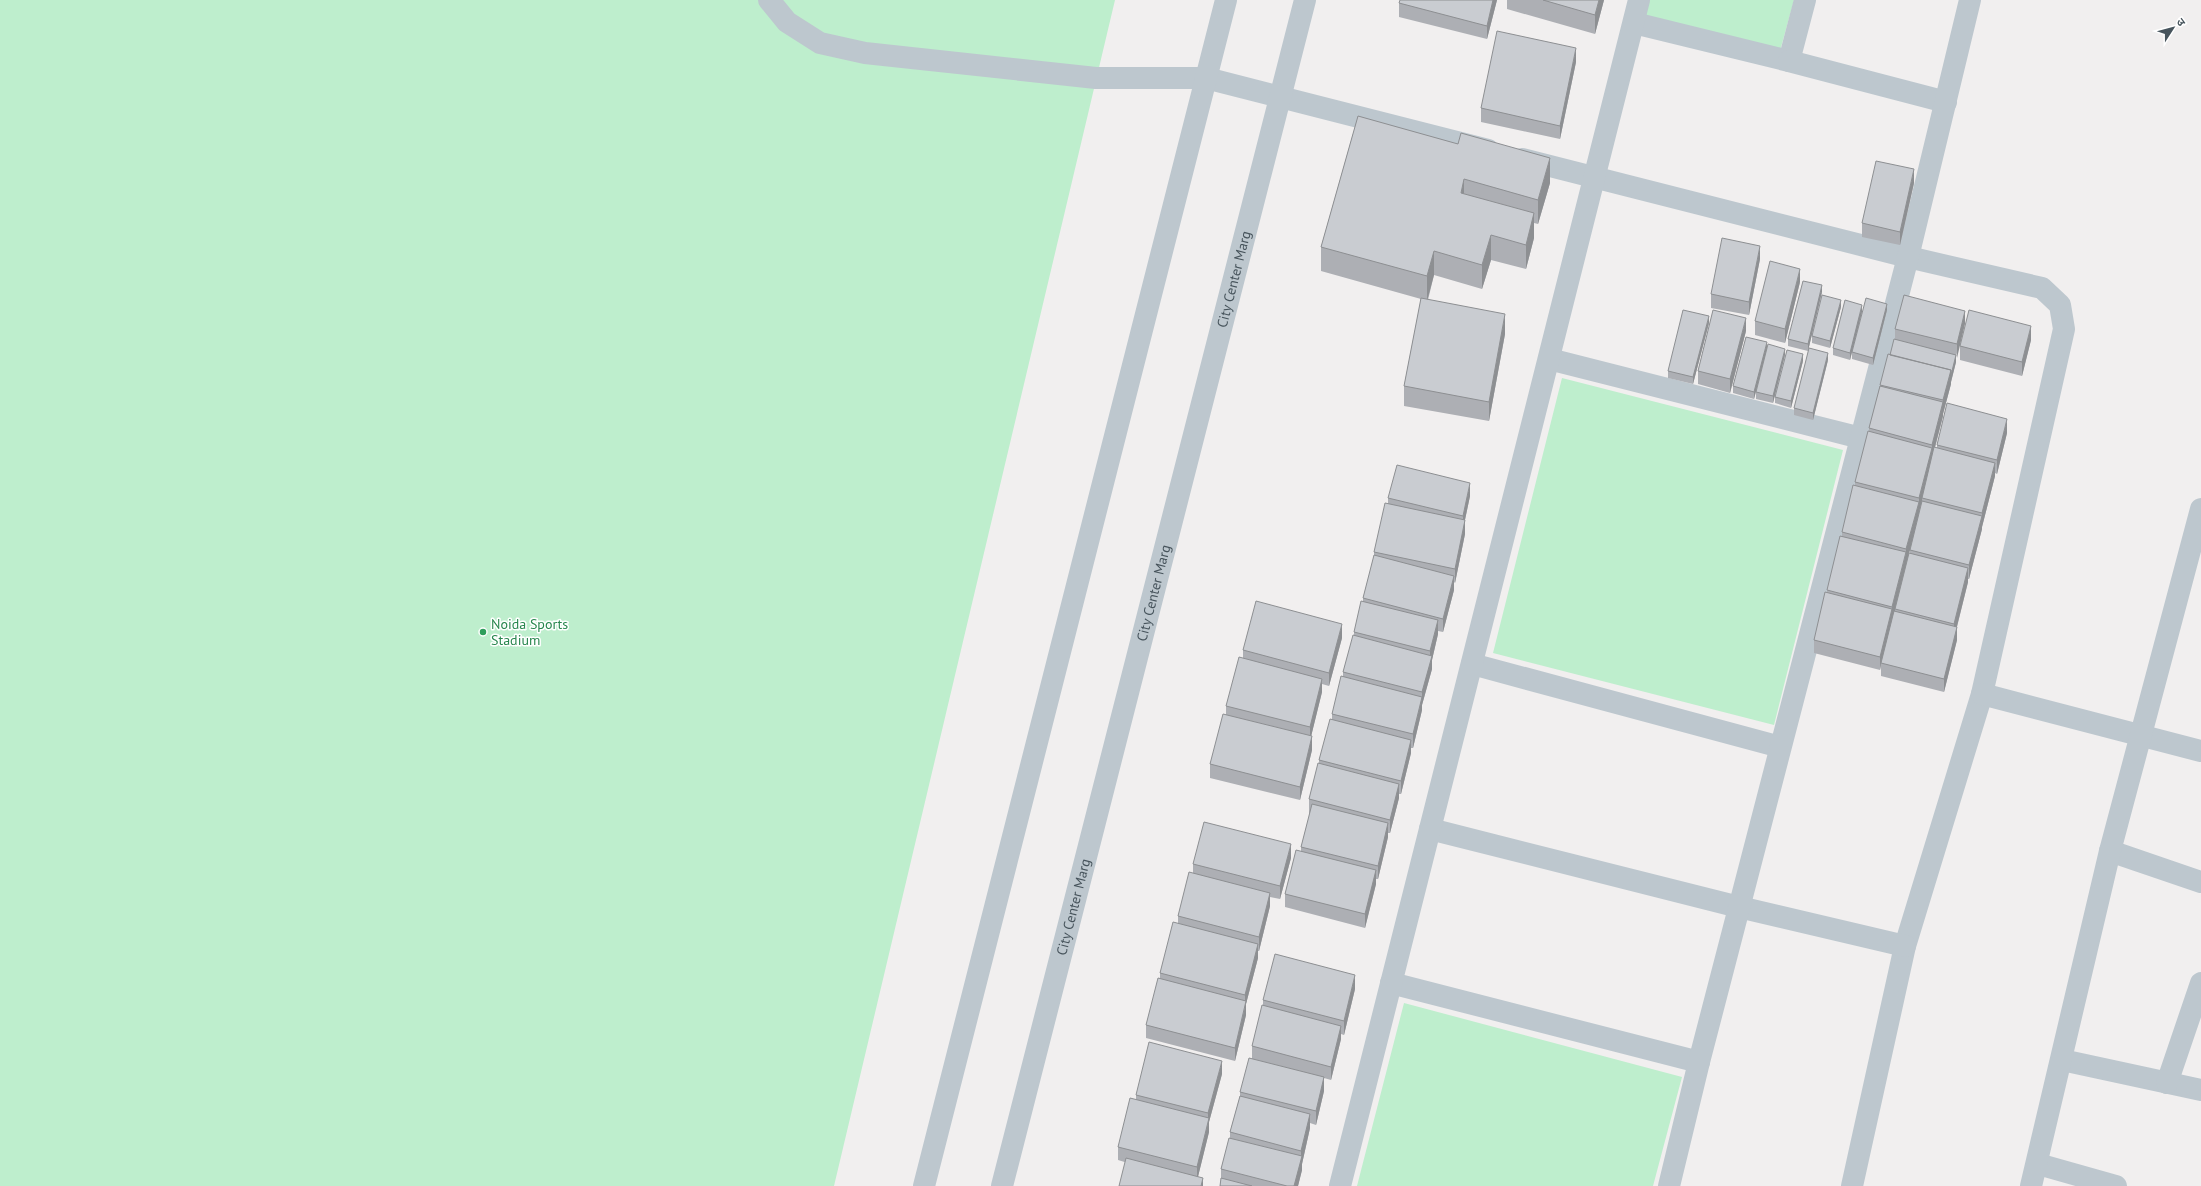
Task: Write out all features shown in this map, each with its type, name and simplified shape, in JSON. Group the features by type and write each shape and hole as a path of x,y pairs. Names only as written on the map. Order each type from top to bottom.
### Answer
{"street":[{"path":"769,0 787,22 820,43 865,53 1096,78 1206,78 1908,257 2042,288 2060,305 2064,329 1982,694 1905,946 1852,1186"},
{"path":"924,1186 1226,0"},
{"name":"City Center Marg","path":"1002,1186 1306,0"},
{"path":"1340,1186 1639,0"},
{"path":"1789,61 1805,0"},
{"path":"1670,1186 1699,1062 1908,257 1970,0"},
{"path":"1634,23 1789,61 1946,102"},
{"path":"1549,359 1861,438"},
{"path":"2031,1186 2038,1164 2110,851 2201,509"},
{"path":"1472,664 1780,747"},
{"path":"1982,694 2201,750"},
{"path":"1430,829 1739,907 1905,946"},
{"path":"2110,851 2201,882"},
{"path":"1391,983 1699,1062"},
{"path":"2167,1084 2201,983"},
{"path":"2062,1060 2167,1084 2201,1090"},
{"path":"2038,1164 2116,1186"}],"green space":[{"name":"Noida Sports Stadium","path":"0,0 1115,0 834,1186 0,1186"},
{"path":"1647,0 1794,0 1780,51 1643,16"},
{"path":"1562,378 1843,450 1774,725 1493,653"},
{"path":"1404,1003 1682,1077 1653,1186 1357,1186"}],"building":[{"path":"1400,0 1493,0 1487,26 1399,3"},
{"path":"1543,0 1599,0 1595,15"},
{"path":"1497,31 1576,48 1560,126 1481,108"},
{"path":"1358,116 1458,144 1461,133 1550,158 1538,200 1464,179 1461,193 1534,213 1526,245 1491,235 1482,265 1434,251 1427,276 1321,247"},
{"path":"1876,161 1914,169 1900,232 1862,223"},
{"path":"1722,238 1760,246 1749,302 1711,294"},
{"path":"1770,261 1800,269 1785,329 1755,321"},
{"path":"1803,281 1822,285 1808,344 1788,339"},
{"path":"1822,295 1841,300 1830,341 1812,336"},
{"path":"1904,295 1965,311 1957,344 1895,329"},
{"path":"1421,298 1505,314 1489,402 1404,386"},
{"path":"1866,298 1887,304 1873,358 1852,352"},
{"path":"1845,300 1862,305 1850,353 1833,348"},
{"path":"1683,310 1709,316 1693,377 1668,371"},
{"path":"1713,310 1746,318 1730,379 1698,371"},
{"path":"1969,310 2031,326 2022,362 1960,346"},
{"path":"1746,337 1767,342 1754,392 1733,386"},
{"path":"1894,339 1956,355 1951,375 1951,370 1890,355"},
{"path":"1768,344 1785,349 1773,396 1756,392"},
{"path":"1809,348 1828,353 1813,413 1794,408"},
{"path":"1787,350 1803,354 1791,401 1775,397"},
{"path":"1888,354 1951,370 1943,400 1880,385"},
{"path":"1880,386 1943,402 1932,445 1869,428"},
{"path":"1947,403 2007,419 1997,460 1937,445"},
{"path":"1868,431 1932,448 1919,498 1855,482"},
{"path":"1934,447 1995,463 1982,513 1922,498"},
{"path":"1397,465 1470,483 1463,516 1388,498"},
{"path":"1853,485 1919,502 1906,549 1842,532"},
{"path":"1922,501 1982,516 1969,565 1910,550"},
{"path":"1385,503 1465,520 1455,569 1374,552"},
{"path":"1840,536 1906,552 1892,607 1827,590"},
{"path":"1909,553 1968,568 1954,624 1895,609"},
{"path":"1374,555 1454,576 1443,619 1363,598"},
{"path":"1825,592 1892,609 1880,657 1814,640"},
{"path":"1256,601 1342,624 1329,673 1243,650"},
{"path":"1361,601 1438,620 1430,651 1354,632"},
{"path":"1894,611 1957,627 1944,679 1881,663"},
{"path":"1353,635 1432,656 1422,692 1343,672"},
{"path":"1239,657 1322,679 1310,727 1226,706"},
{"path":"1341,676 1422,697 1413,734 1332,714"},
{"path":"1223,714 1312,736 1300,787 1210,764"},
{"path":"1330,719 1411,740 1401,781 1319,760"},
{"path":"1318,763 1399,784 1390,820 1309,799"},
{"path":"1312,804 1388,823 1378,866 1301,847"},
{"path":"1204,822 1291,844 1280,886 1193,864"},
{"path":"1296,850 1376,870 1365,914 1285,894"},
{"path":"1189,872 1270,893 1259,937 1178,916"},
{"path":"1173,922 1258,944 1245,995 1160,973"},
{"path":"1275,954 1355,975 1344,1021 1263,1000"},
{"path":"1158,978 1246,1001 1235,1048 1146,1025"},
{"path":"1262,1005 1341,1026 1331,1067 1252,1046"},
{"path":"1149,1042 1222,1061 1208,1113 1136,1095"},
{"path":"1249,1058 1324,1077 1316,1111 1240,1092"},
{"path":"1240,1096 1310,1114 1301,1151 1230,1132"},
{"path":"1130,1098 1209,1118 1197,1167 1118,1147"},
{"path":"1229,1138 1302,1156 1294,1186 1287,1186 1221,1169"},
{"path":"1126,1158 1203,1178 1201,1186 1119,1186"},
{"path":"1221,1178 1252,1186 1220,1186"}],"place":[{"name":"Noida Sports Stadium","path":"483,632"}]}
